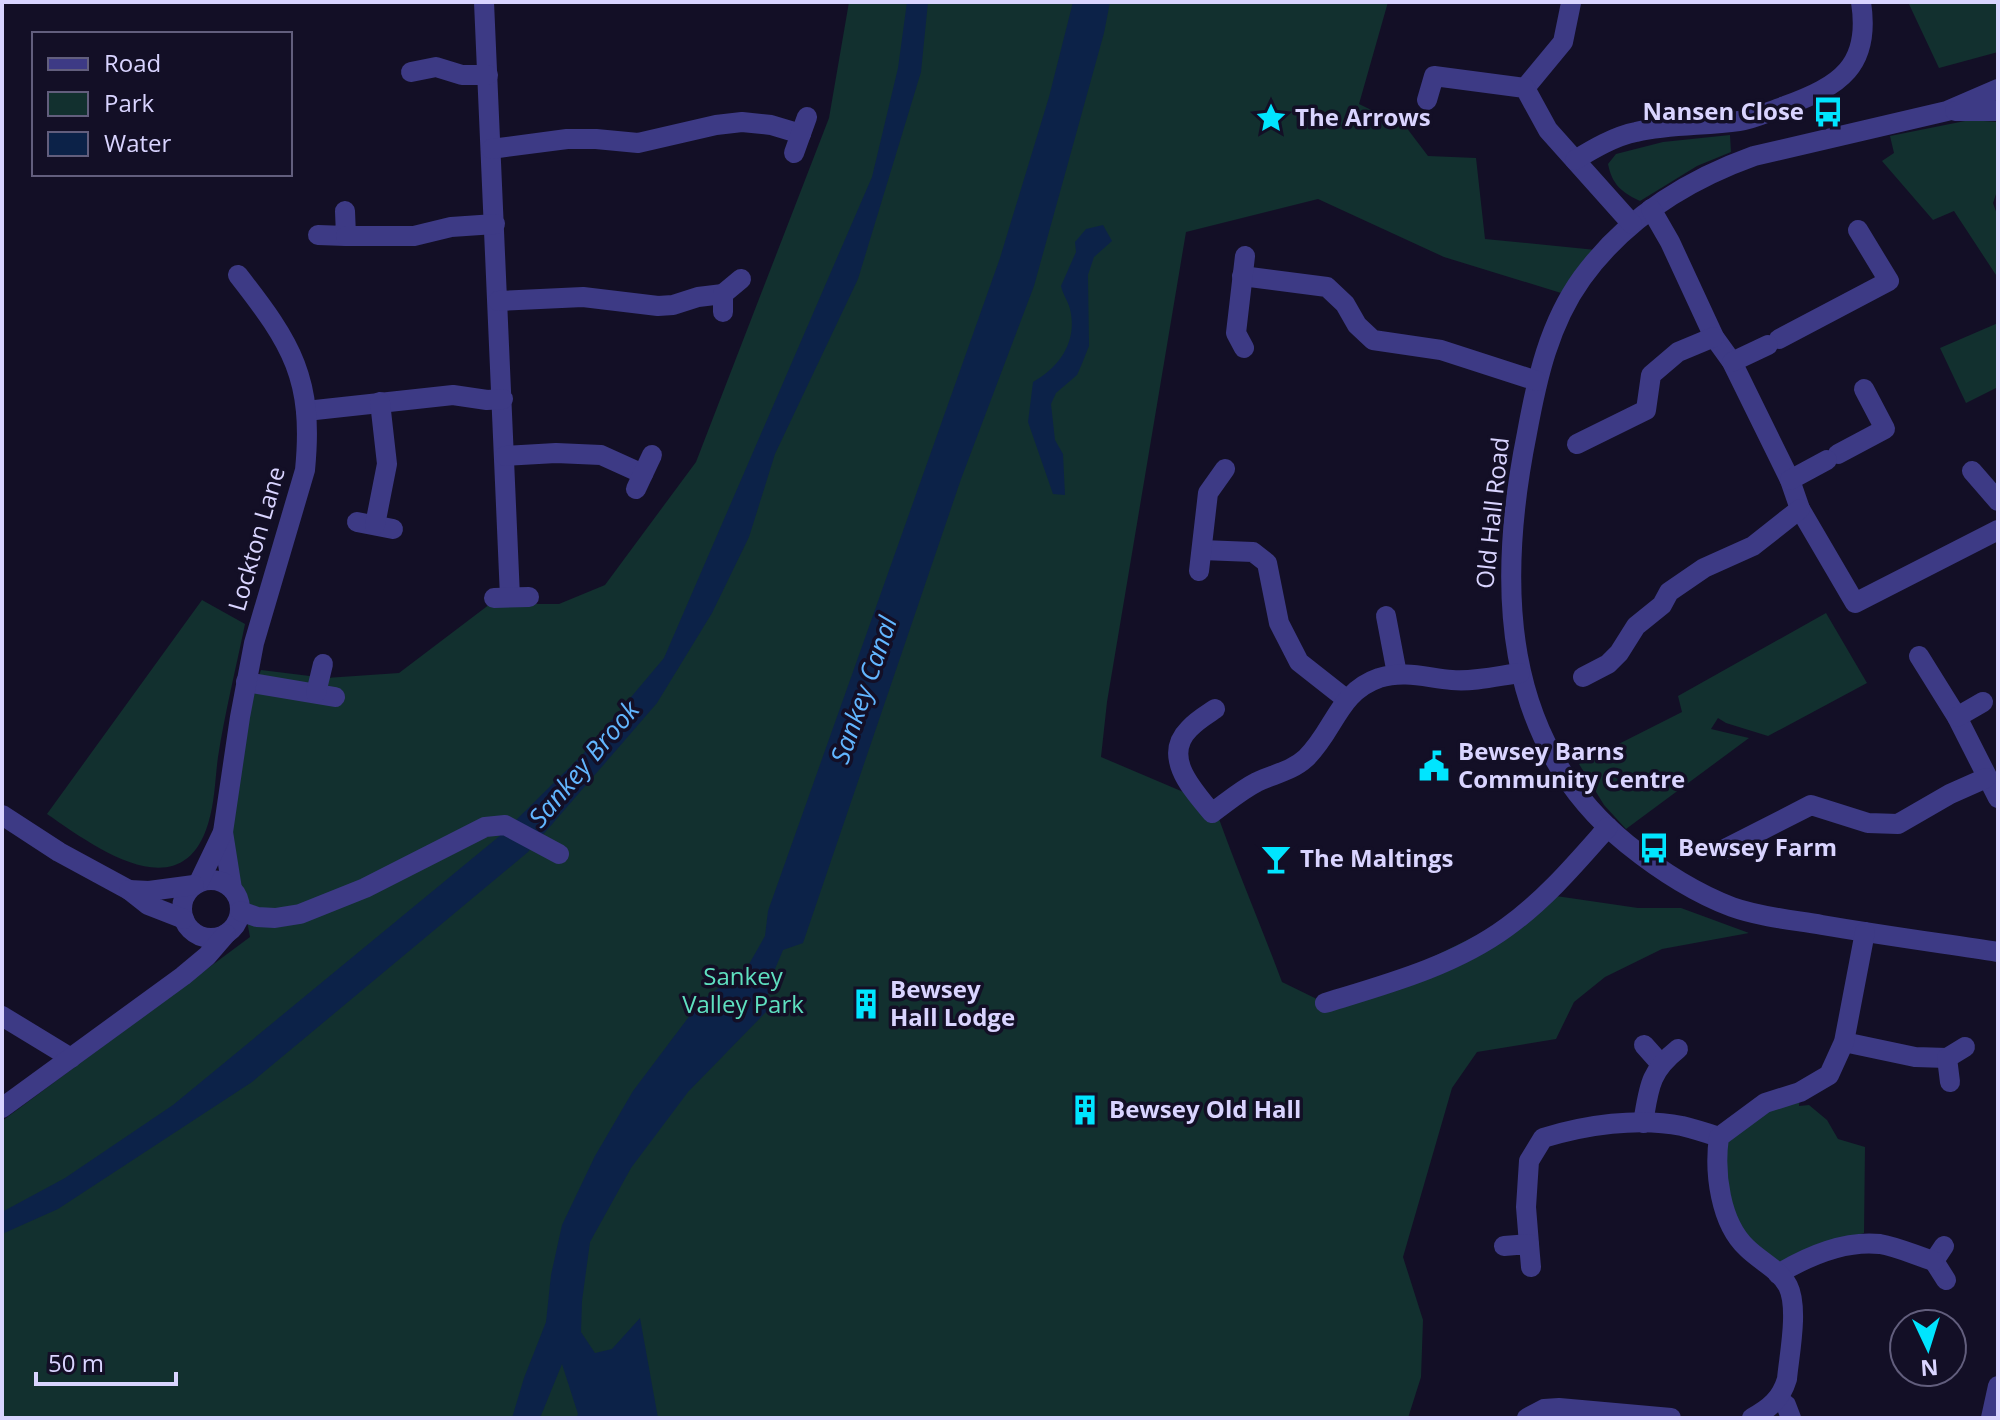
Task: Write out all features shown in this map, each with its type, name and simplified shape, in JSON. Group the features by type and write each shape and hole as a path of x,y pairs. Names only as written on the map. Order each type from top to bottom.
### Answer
{"street":[{"path":"484,2 511,597"},
{"path":"1575,160 1633,132 1687,124 1740,121 1810,97 1838,82 1847,74 1861,51 1864,23 1861,2"},
{"path":"1525,88 1563,42 1571,3"},
{"path":"411,72 436,67 462,75 488,75"},
{"path":"1427,100 1434,76 1525,88"},
{"path":"1525,88 1548,130 1632,224"},
{"name":"Old Hall Road","path":"1998,89 1947,111 1754,156 1703,177 1632,224 1580,281 1553,332 1537,381 1522,457 1512,548 1511,611 1520,673 1530,707 1557,764 1608,827 1654,865 1733,907 1794,921 1998,952"},
{"name":"Old Hall Road","path":"1947,111 1998,111"},
{"path":"491,149 567,139 638,143 742,122 771,125 800,135"},
{"path":"1651,209 1670,242 1714,337 1732,362 1790,480 1800,509 1855,603 1998,530"},
{"path":"345,211 346,236"},
{"path":"318,235 414,236 451,227 495,224"},
{"path":"1732,362 1889,281 1858,230"},
{"path":"1244,348 1236,333 1244,266 1327,287 1345,304 1357,325 1373,340 1441,350 1537,381"},
{"name":"Lockton Lane","path":"232,889 223,832 246,682 254,643 305,470 308,426 291,351 271,318 238,275"},
{"path":"498,301 602,297 658,306 698,297 723,303 741,279"},
{"path":"1577,444 1646,410 1651,375 1678,352 1714,337"},
{"path":"1790,480 1885,429 1864,389"},
{"path":"306,411 453,395 503,399"},
{"path":"375,525 387,464 380,402"},
{"path":"505,456 556,453 601,455 644,473"},
{"path":"1199,571 1208,493 1225,469"},
{"path":"1972,471 1998,501"},
{"path":"1583,677 1608,664 1636,626 1662,605 1669,592 1704,568 1753,546 1800,509"},
{"path":"1202,550 1253,552 1267,563 1279,623 1299,662 1346,699"},
{"path":"1386,616 1397,674"},
{"path":"1919,656 1957,717 1998,798"},
{"path":"246,682 326,695 323,664"},
{"path":"1215,709 1187,731 1178,752 1183,777 1212,813 1256,782 1288,770 1305,759 1324,737 1346,699 1367,683 1397,674 1454,680 1520,673"},
{"path":"1957,717 1983,702"},
{"path":"1725,849 1811,805 1868,823 1898,824 1950,794 1986,778"},
{"path":"2,815 59,852 129,890 148,905 186,923 194,932 209,938 226,934"},
{"path":"240,911 275,918 300,914 365,888 485,827 505,825 559,854"},
{"path":"1325,1003 1393,983 1448,961 1506,929 1545,896 1608,827"},
{"name":"Lockton Lane","path":"196,884 223,832"},
{"path":"2,1108 183,976 207,956 238,920 239,903 232,889 217,880 153,890 129,890"},
{"path":"183,976 186,923 182,903 196,884"},
{"path":"1752,1418 1778,1400 1787,1379 1793,1304 1789,1287 1745,1247 1730,1223 1716,1159 1719,1137 1765,1103 1800,1092 1829,1075 1844,1042 1865,932"},
{"path":"2,1016 71,1058"},
{"path":"1844,1042 1915,1057 1956,1052 1950,1082"},
{"path":"1644,1045 1660,1063"},
{"path":"1643,1123 1651,1079 1660,1063 1678,1049"},
{"path":"1531,1267 1526,1207 1529,1161 1543,1138 1572,1129 1643,1123 1681,1126 1719,1137"},
{"path":"1504,1246 1529,1244"},
{"path":"1778,1274 1798,1262 1851,1244 1881,1244 1939,1254 1946,1280"},
{"path":"1991,1418 1998,1386"},
{"path":"1778,1400 1786,1405 1791,1418"},
{"path":"1527,1418 1544,1409 1559,1408 1671,1418"}],"green space":[{"name":"Sankey Valley Park","path":"849,2 1388,2 1359,104 1406,127 1428,156 1476,158 1485,239 1606,251 1574,297 1444,257 1318,199 1186,232 1107,702 1101,757 1214,805 1282,982 1325,1003 1328,1009 1556,896 1638,908 1681,908 1749,933 1662,949 1605,977 1574,1002 1556,1039 1477,1052 1452,1088 1403,1257 1423,1320 1421,1377 1408,1418 2,1418 2,1121 250,937 231,835 248,704 261,670 326,678 399,673 490,604 559,604 605,585 696,462 829,118"},
{"path":"1908,2 1998,2 1998,52 1939,68"},
{"path":"1970,120 1998,122 1998,188 1993,203 1998,217 1998,278 1954,211 1933,220 1882,161 1894,153 1890,136"},
{"path":"1730,135 1731,152 1697,166 1640,201 1618,187 1608,164 1616,154 1663,142"},
{"path":"1998,323 1998,387 1966,403 1940,348"},
{"path":"202,600 245,624 221,740 208,824 195,850 178,864 157,868 134,864 87,841 47,814"},
{"path":"1826,613 1867,683 1768,736 1718,718 1711,729 1749,738 1626,829 1604,805 1579,764 1682,712 1678,696"},
{"path":"1800,1092 1799,1106 1809,1105 1827,1120 1838,1139 1865,1147 1864,1233 1796,1254 1778,1274 1730,1223 1719,1137"}],"water":[{"name":"Sankey Brook","path":"907,2 928,2 921,72 858,279 775,454 749,537 712,613 657,703 528,852 252,1082 58,1209 2,1234 2,1212 65,1178 173,1105 502,834 583,754 664,658 872,177 898,68"},
{"name":"Sankey Canal","path":"1073,2 1110,2 1034,286 961,479 803,943 783,950 770,981 766,1012 688,1092 631,1168 590,1242 581,1332 595,1353 612,1349 640,1318 658,1418 576,1418 578,1414 562,1364 540,1418 512,1418 546,1322 551,1275 562,1225 595,1156 633,1091 700,1002 748,966 765,936 768,911 1000,258 1049,97"},
{"path":"1103,225 1112,241 1094,257 1088,275 1089,346 1077,375 1056,393 1051,404 1055,440 1063,454 1065,495 1053,494 1028,422 1033,382 1051,369 1069,343 1072,321 1061,286 1076,252 1075,242 1086,229"}],"place":[{"name":"Nansen Close","path":"1828,112"},
{"name":"The Arrows","path":"1271,118"},
{"name":"Bewsey Barns Community Centre","path":"1434,766"},
{"name":"Bewsey Farm","path":"1654,848"},
{"name":"The Maltings","path":"1276,859"},
{"name":"Bewsey Hall Lodge","path":"866,1004"},
{"name":"Bewsey Old Hall","path":"1085,1110"}]}
